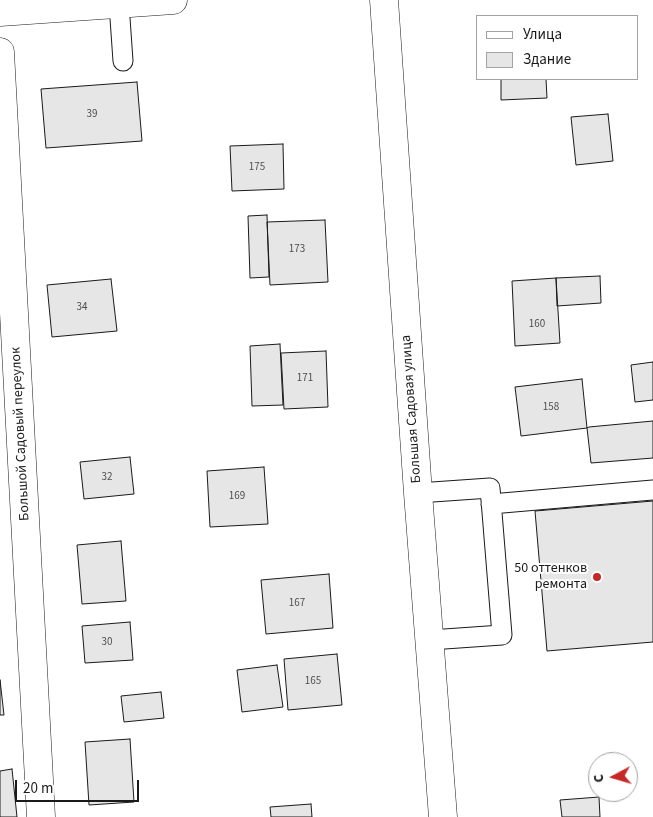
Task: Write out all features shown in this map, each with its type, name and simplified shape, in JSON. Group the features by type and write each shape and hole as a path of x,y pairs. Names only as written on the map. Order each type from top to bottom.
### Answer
{"street":[{"path":"0,12 174,0"},
{"name":"Большая Садовая улица","path":"384,0 418,493 443,817"},
{"name":"Большой Садовый переулок","path":"0,52 41,817"}],"lane":[{"path":"119,4 123,61"},
{"path":"418,493 490,488 502,635 430,640"},
{"path":"491,504 653,490"}],"building":[{"path":"501,80 546,80 547,98 501,100"},
{"path":"137,82 142,141 46,148 41,89"},
{"path":"608,114 613,161 576,165 571,117"},
{"path":"283,144 284,189 232,191 230,146"},
{"path":"267,215 269,277 250,278 248,216"},
{"path":"325,220 328,282 270,285 267,222"},
{"path":"600,276 601,303 557,306 556,278"},
{"path":"556,278 560,343 515,346 512,281"},
{"path":"111,279 117,331 52,337 47,285"},
{"path":"280,344 283,405 252,406 250,346"},
{"path":"326,351 328,407 284,409 281,353"},
{"path":"653,362 653,400 635,402 631,365"},
{"path":"582,379 587,428 521,436 515,387"},
{"path":"653,421 653,458 591,463 587,428"},
{"path":"130,457 134,494 84,499 80,462"},
{"path":"264,467 268,524 210,527 207,471"},
{"name":"50 оттенков ремонта","path":"653,501 653,642 547,651 535,511"},
{"path":"121,541 126,601 82,604 77,545"},
{"path":"329,574 333,628 266,634 261,580"},
{"path":"130,622 133,660 85,663 82,626"},
{"path":"337,654 342,705 288,710 284,659"},
{"path":"277,665 283,707 242,712 237,670"},
{"path":"0,680 4,715 0,715"},
{"path":"161,692 164,718 124,722 121,696"},
{"path":"130,739 134,802 89,805 85,742"},
{"path":"12,769 17,817 0,817 0,771"},
{"path":"588,798 588,802 599,802 600,817 562,817 560,800"},
{"path":"311,804 312,817 271,817 270,807"}],"place":[{"name":"50 оттенков ремонта","path":"597,577"}]}
